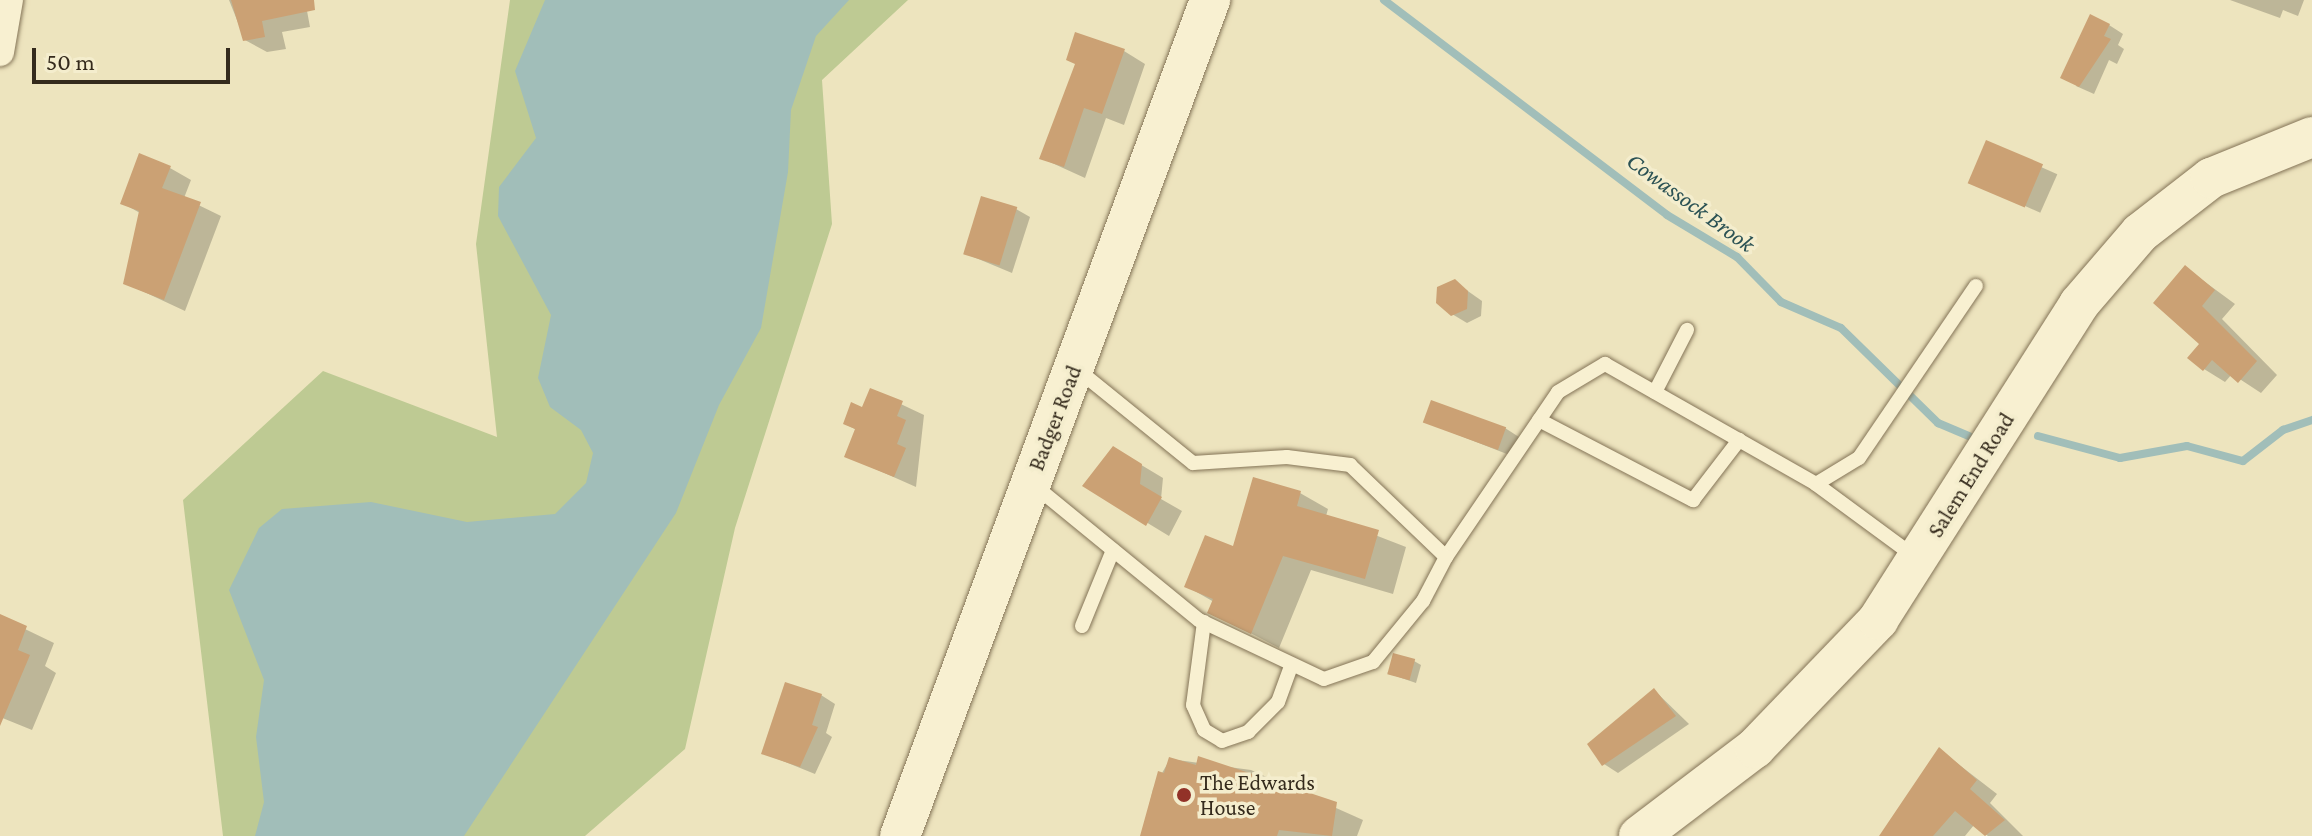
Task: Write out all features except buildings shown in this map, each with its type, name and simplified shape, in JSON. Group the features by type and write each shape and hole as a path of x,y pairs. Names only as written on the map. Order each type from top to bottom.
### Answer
{"street":[{"path":"0,52 9,0"},
{"name":"Badger Road","path":"900,836 1210,0"},
{"name":"Salem End Road","path":"1639,836 1800,708 1878,620 2079,304 2140,233 2211,178 2312,137"}],"lane":[{"path":"1816,484 1859,458 1976,286"},
{"path":"1655,392 1687,330"},
{"path":"1030,482 1204,622 1291,667 1324,679 1373,662 1423,601 1446,557 1558,392 1605,364 1816,484 1919,559"},
{"path":"1074,366 1193,463 1287,457 1350,465 1446,557"},
{"path":"1539,420 1693,500 1739,440"},
{"path":"1082,626 1113,550"},
{"path":"1204,622 1193,705 1204,730 1222,741 1248,732 1278,702 1291,667"}],"green space":[{"path":"510,0 908,0 822,80 832,224 735,528 685,749 585,836 223,836 183,500 323,371 497,437 476,244"}],"water":[{"path":"545,0 849,0 816,36 791,110 788,172 761,328 719,405 676,513 464,836 255,836 264,802 256,737 264,680 229,590 259,528 282,509 371,502 467,522 555,514 586,483 593,453 581,430 550,407 538,378 551,315 498,216 499,187 536,138 515,71"}],"waterway":[{"name":"Cowassock Brook","path":"1384,0 1667,215 1737,257 1781,302 1841,328 1938,423 1969,436"},
{"name":"Cowassock Brook","path":"2038,436 2120,458 2187,446 2243,461 2283,430 2312,420"}],"place":[{"name":"The Edwards House","path":"1184,795"}]}
